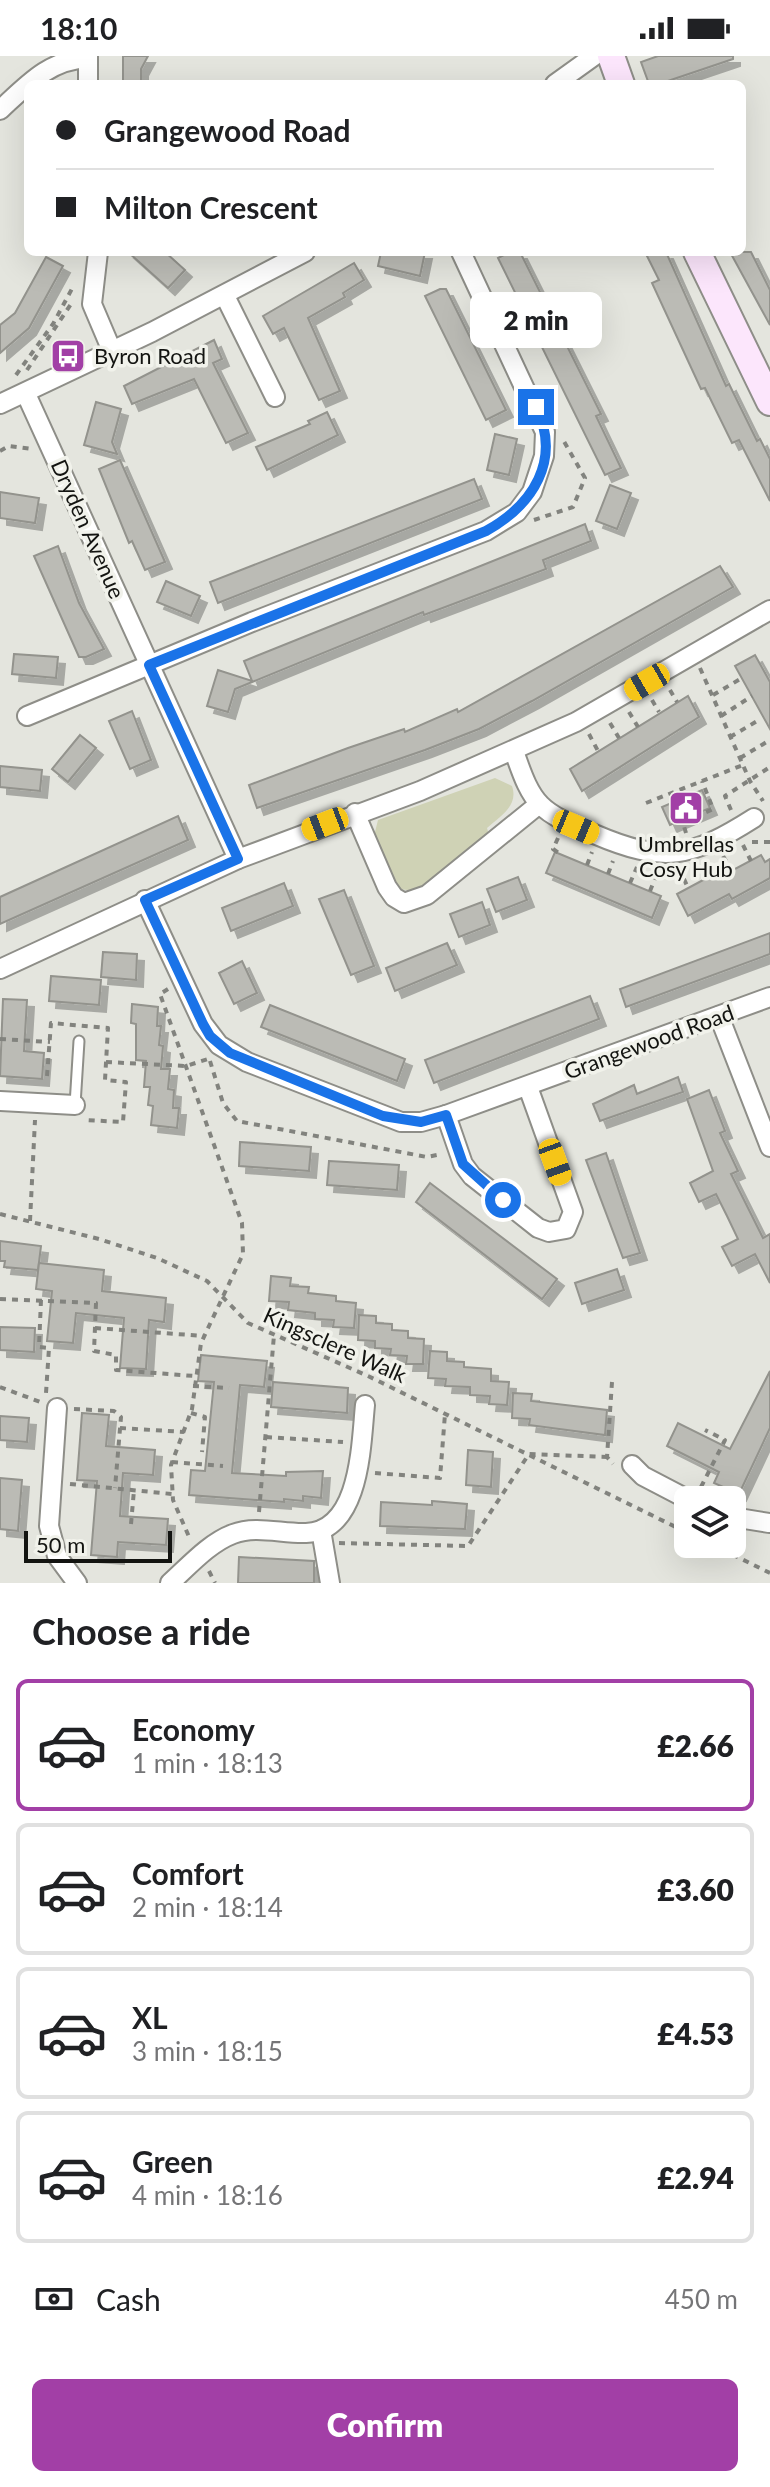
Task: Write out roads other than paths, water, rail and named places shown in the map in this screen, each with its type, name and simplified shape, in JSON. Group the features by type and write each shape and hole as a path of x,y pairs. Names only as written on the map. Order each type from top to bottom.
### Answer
{"street":[{"path":"561,80 594,56"},
{"path":"611,56 620,80"},
{"path":"35,80 52,66 68,59 88,57 88,80"},
{"path":"0,110 24,90"},
{"path":"12,399 225,296 298,256"},
{"path":"27,716 486,531 507,519 525,503 539,475 545,443 543,421 463,256"},
{"path":"699,256 770,402"},
{"path":"97,258 92,304 112,351"},
{"path":"225,296 275,397"},
{"name":"Dryden Avenue","path":"12,399 51,448 238,859"},
{"path":"0,969 238,859 420,791 514,751 694,666 770,610"},
{"path":"514,751 526,787 550,816 634,852 658,855 704,847 762,812"},
{"path":"355,813 387,887 394,897 404,903 427,895 538,805"},
{"name":"Grangewood Road","path":"145,900 181,982 210,1036 247,1062 401,1122 421,1122 446,1115 770,997"},
{"path":"719,1016 770,1147"},
{"path":"446,1115 472,1176 538,1228 549,1232 566,1229 573,1212 528,1087"},
{"path":"0,1101 75,1105"},
{"path":"330,1583 323,1536 352,1495 358,1472 365,1405"},
{"path":"57,1408 49,1526 57,1556 77,1583"},
{"path":"632,1465 643,1476 674,1491"},
{"path":"746,1519 770,1523"},
{"path":"170,1583 200,1556 233,1534 258,1531 323,1536"}],"lane":[{"path":"75,1105 79,1041"}],"place":[{"name":"Byron Road","path":"68,356"},
{"name":"Umbrellas Cosy Hub","path":"686,808"}]}
